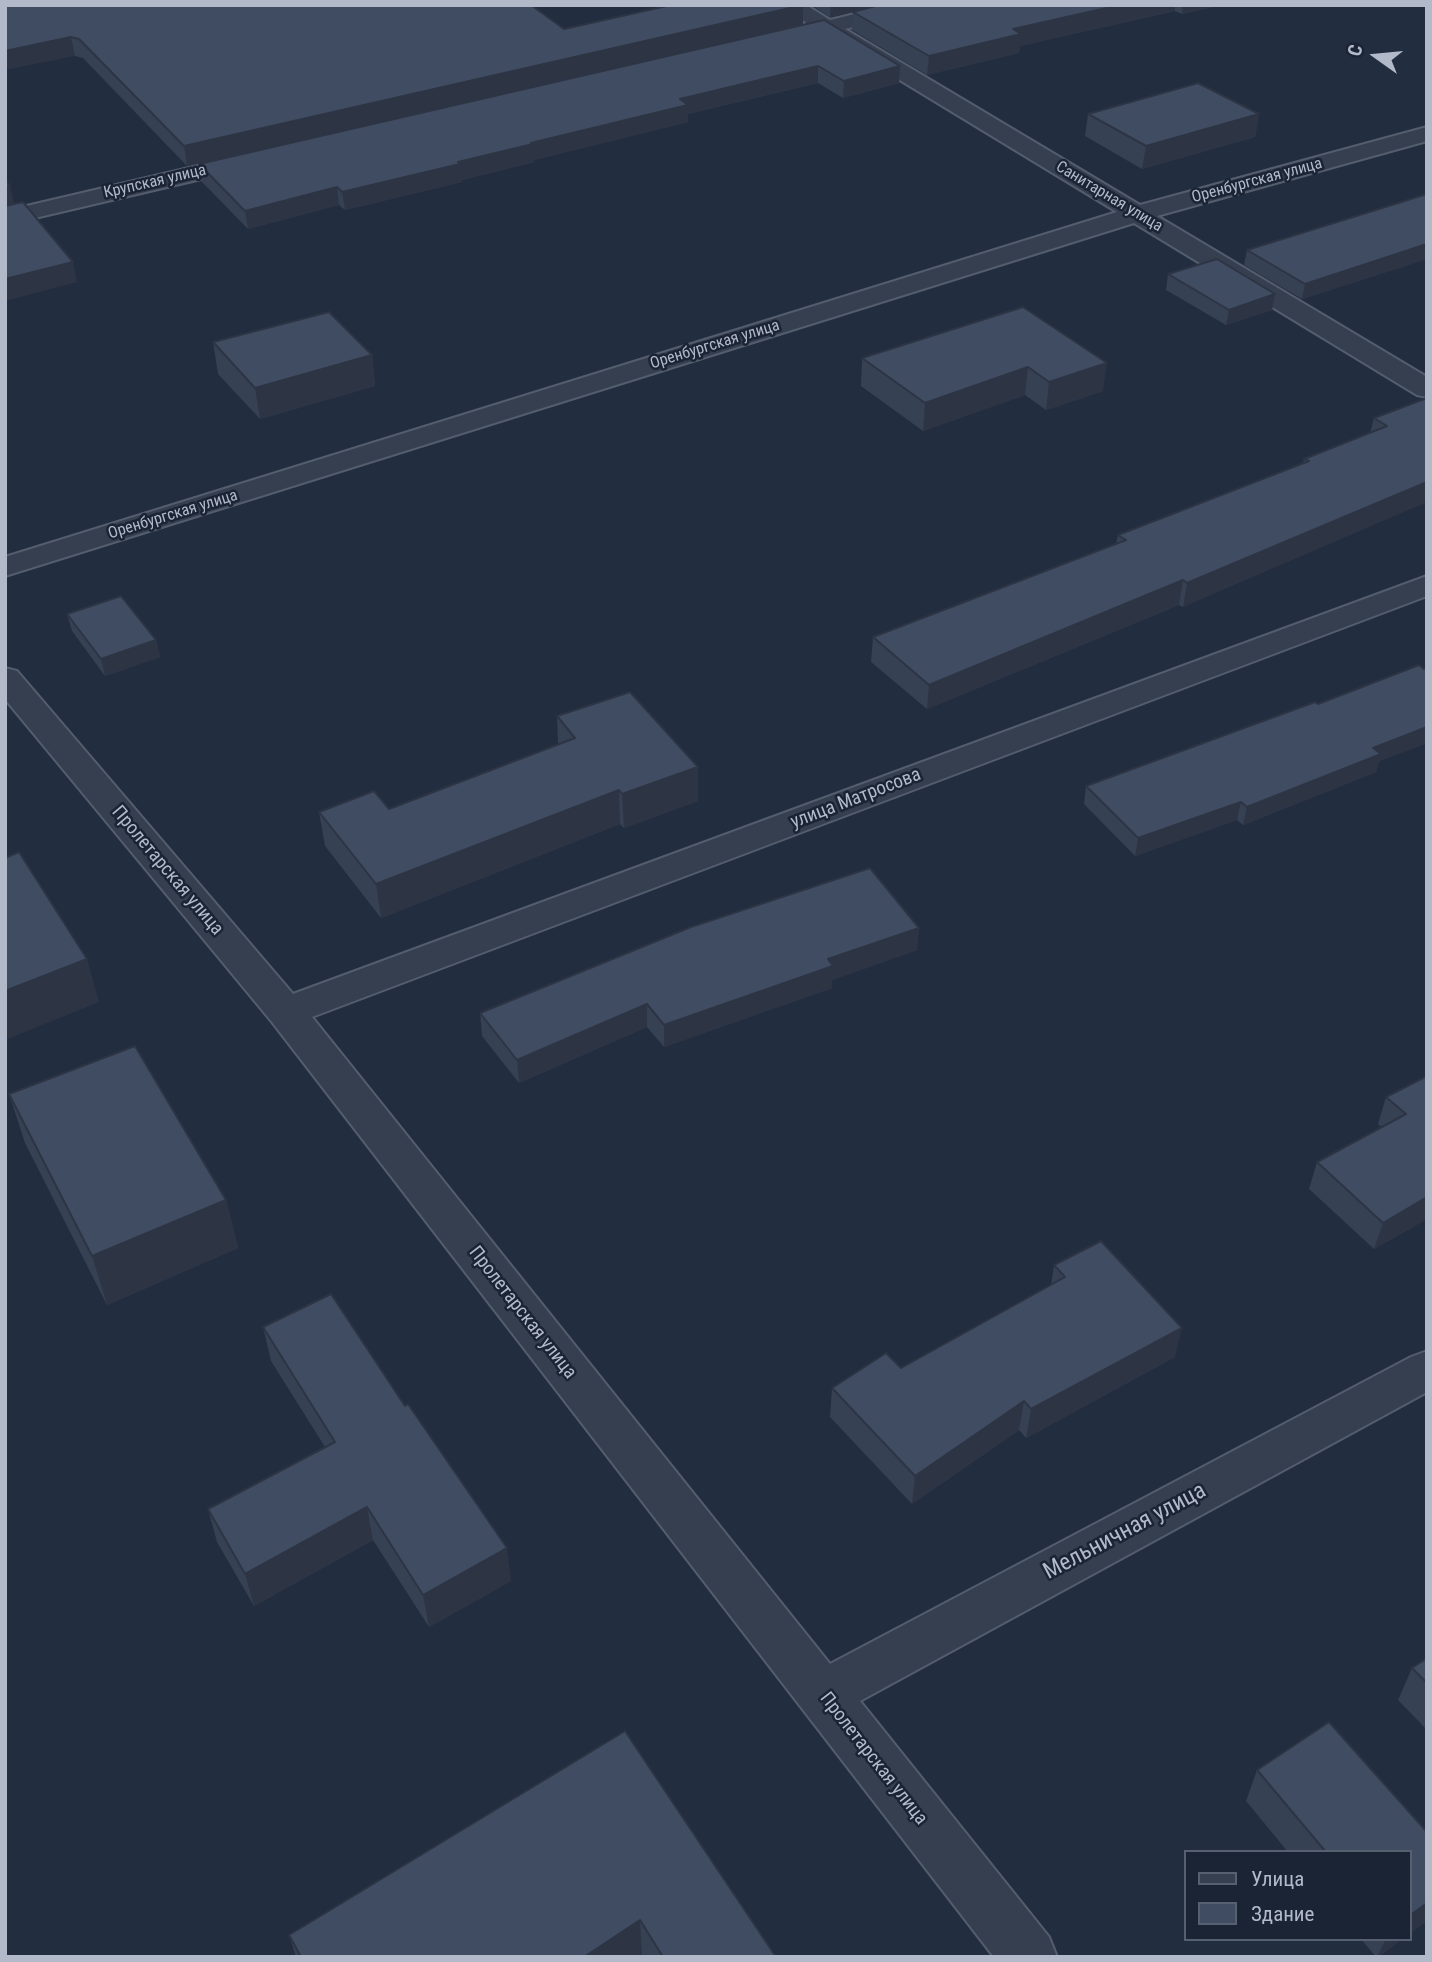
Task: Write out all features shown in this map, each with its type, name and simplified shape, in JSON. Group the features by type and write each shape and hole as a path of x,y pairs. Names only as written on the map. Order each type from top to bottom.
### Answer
{"street":[{"name":"Санитарная улица","path":"791,5 1427,389"},
{"path":"759,43 920,5"},
{"name":"Оренбургская улица","path":"5,567 1136,214 1427,134"},
{"name":"Крупская улица","path":"5,218 275,154"},
{"name":"улица Матросова","path":"286,1012 1427,585"},
{"name":"Пролетарская улица","path":"5,678 286,1012 1029,1957"},
{"name":"Мельничная улица","path":"822,1695 1427,1370"}],"building":[{"path":"5,5 531,5 564,29 671,5 803,5 184,146 79,39 71,37 5,51"},
{"path":"879,5 1120,5 1013,29 1021,34 929,56 853,12"},
{"path":"824,20 900,66 844,81 818,66 680,99 688,105 458,162 460,164 342,192 337,187 245,211 199,164"},
{"path":"1198,83 1259,114 1146,146 1088,114"},
{"path":"1427,194 1427,244 1305,284 1247,250"},
{"path":"23,202 73,262 5,279 5,206"},
{"path":"1217,259 1275,294 1229,310 1168,274"},
{"path":"1023,307 1107,363 1049,382 1028,367 925,403 862,358"},
{"path":"329,312 372,355 255,388 213,342"},
{"path":"1427,398 1427,482 1187,583 1183,580 929,685 873,637 1126,540 1118,535 1309,461 1304,459 1387,426 1374,418"},
{"path":"121,596 156,640 101,659 67,614"},
{"path":"1419,665 1424,669 1427,667 1427,727 1373,748 1381,754 1247,807 1241,802 1138,838 1086,786 1315,702 1318,704"},
{"path":"630,692 698,767 622,794 619,790 376,884 319,812 374,791 389,809 575,738 557,716"},
{"path":"19,852 87,959 5,991 5,858"},
{"path":"870,868 919,928 828,959 833,966 664,1025 647,1004 517,1060 480,1013 691,927"},
{"path":"135,1046 226,1200 92,1256 9,1094"},
{"path":"1427,1076 1427,1197 1383,1223 1317,1162 1406,1114 1386,1097"},
{"path":"1101,1241 1182,1328 1031,1409 1024,1401 915,1476 832,1388 886,1353 901,1368 1065,1277 1054,1265"},
{"path":"331,1294 405,1406 408,1404 507,1548 423,1595 367,1507 245,1574 208,1509 335,1442 263,1327"},
{"path":"1427,1658 1427,1683 1412,1668"},
{"path":"1329,1722 1427,1832 1427,1903 1411,1915 1411,1850 1324,1850 1257,1770"},
{"path":"625,1731 776,1957 663,1957 640,1920 584,1957 301,1957 289,1935"}]}
